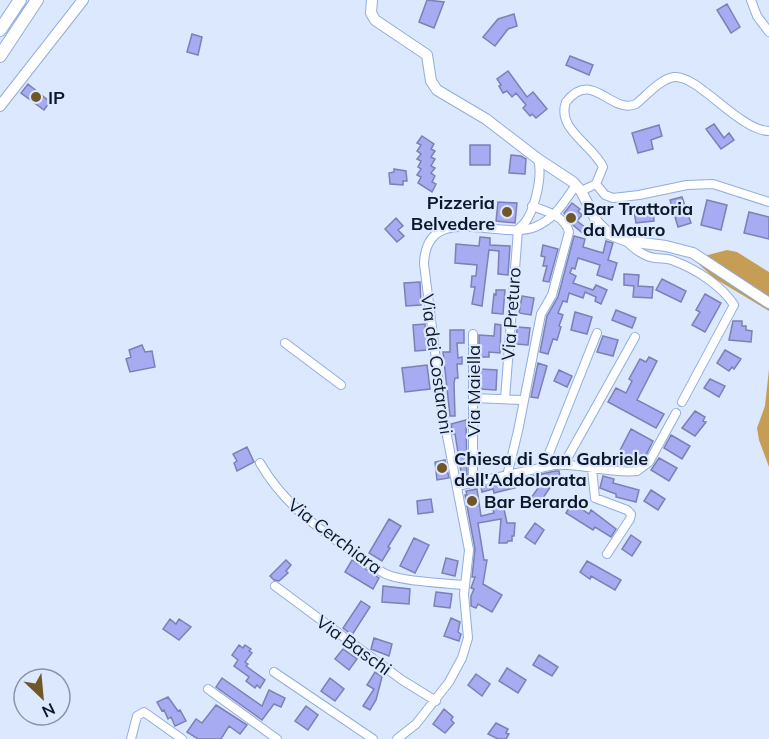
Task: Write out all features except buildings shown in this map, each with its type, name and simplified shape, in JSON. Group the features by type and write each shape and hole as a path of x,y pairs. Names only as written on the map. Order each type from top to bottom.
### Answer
{"highway":[{"path":"0,30 20,0"},
{"path":"0,56 37,0"}],"main road":[{"path":"0,106 83,0"},
{"path":"372,0 371,13 375,20 427,55 431,81 437,90 486,119 579,188 597,222 609,234 627,241 666,246 693,253 769,303"}],"street":[{"path":"751,0 757,16 769,32"},
{"path":"596,184 603,165 569,127 563,110 570,96 584,89 593,90 630,106 636,104 665,81 680,78 755,128 769,131"},
{"path":"518,230 527,221 540,178 538,159"},
{"path":"518,230 532,228 555,215 579,188 596,184"},
{"path":"596,184 605,195 613,198 687,185 713,184 769,202"},
{"path":"507,476 541,314 552,295 569,234 567,226 555,215 532,206"},
{"name":"Via dei Costaroni","path":"399,739 416,724 454,675 468,638 464,585 469,550 442,407 424,256 428,245 435,237 452,227 461,225 507,231 518,230"},
{"name":"Via Preturo","path":"505,399 518,230"},
{"path":"627,241 631,246 650,257 673,260 696,272 712,283 734,306 682,402"},
{"path":"544,466 597,333"},
{"name":"Via Maiella","path":"473,334 473,483"},
{"path":"564,464 635,337"},
{"path":"285,343 341,386"},
{"path":"473,398 523,400"},
{"path":"457,486 544,466 564,464 634,472 644,468 649,462 676,413"},
{"name":"Via Cerchiara","path":"260,463 276,489 292,505 326,534 383,573 397,578 464,585"},
{"path":"592,469 596,498 632,514 607,554"},
{"name":"Via Baschi","path":"275,586 402,680 435,701"},
{"path":"274,672 373,739"},
{"path":"208,689 277,739"},
{"path":"130,739 137,716 142,712 176,737"}],"shaded area":[{"path":"727,250 737,252 769,272 769,311 714,278 693,259"},
{"path":"769,369 769,467 757,428 765,406"}],"place":[{"name":"IP","path":"36,97"},
{"name":"Pizzeria Belvedere","path":"507,212"},
{"name":"Bar Trattoria da Mauro","path":"571,218"},
{"name":"Chiesa di San Gabriele dell'Addolorata","path":"442,468"},
{"name":"Bar Berardo","path":"472,501"}]}
